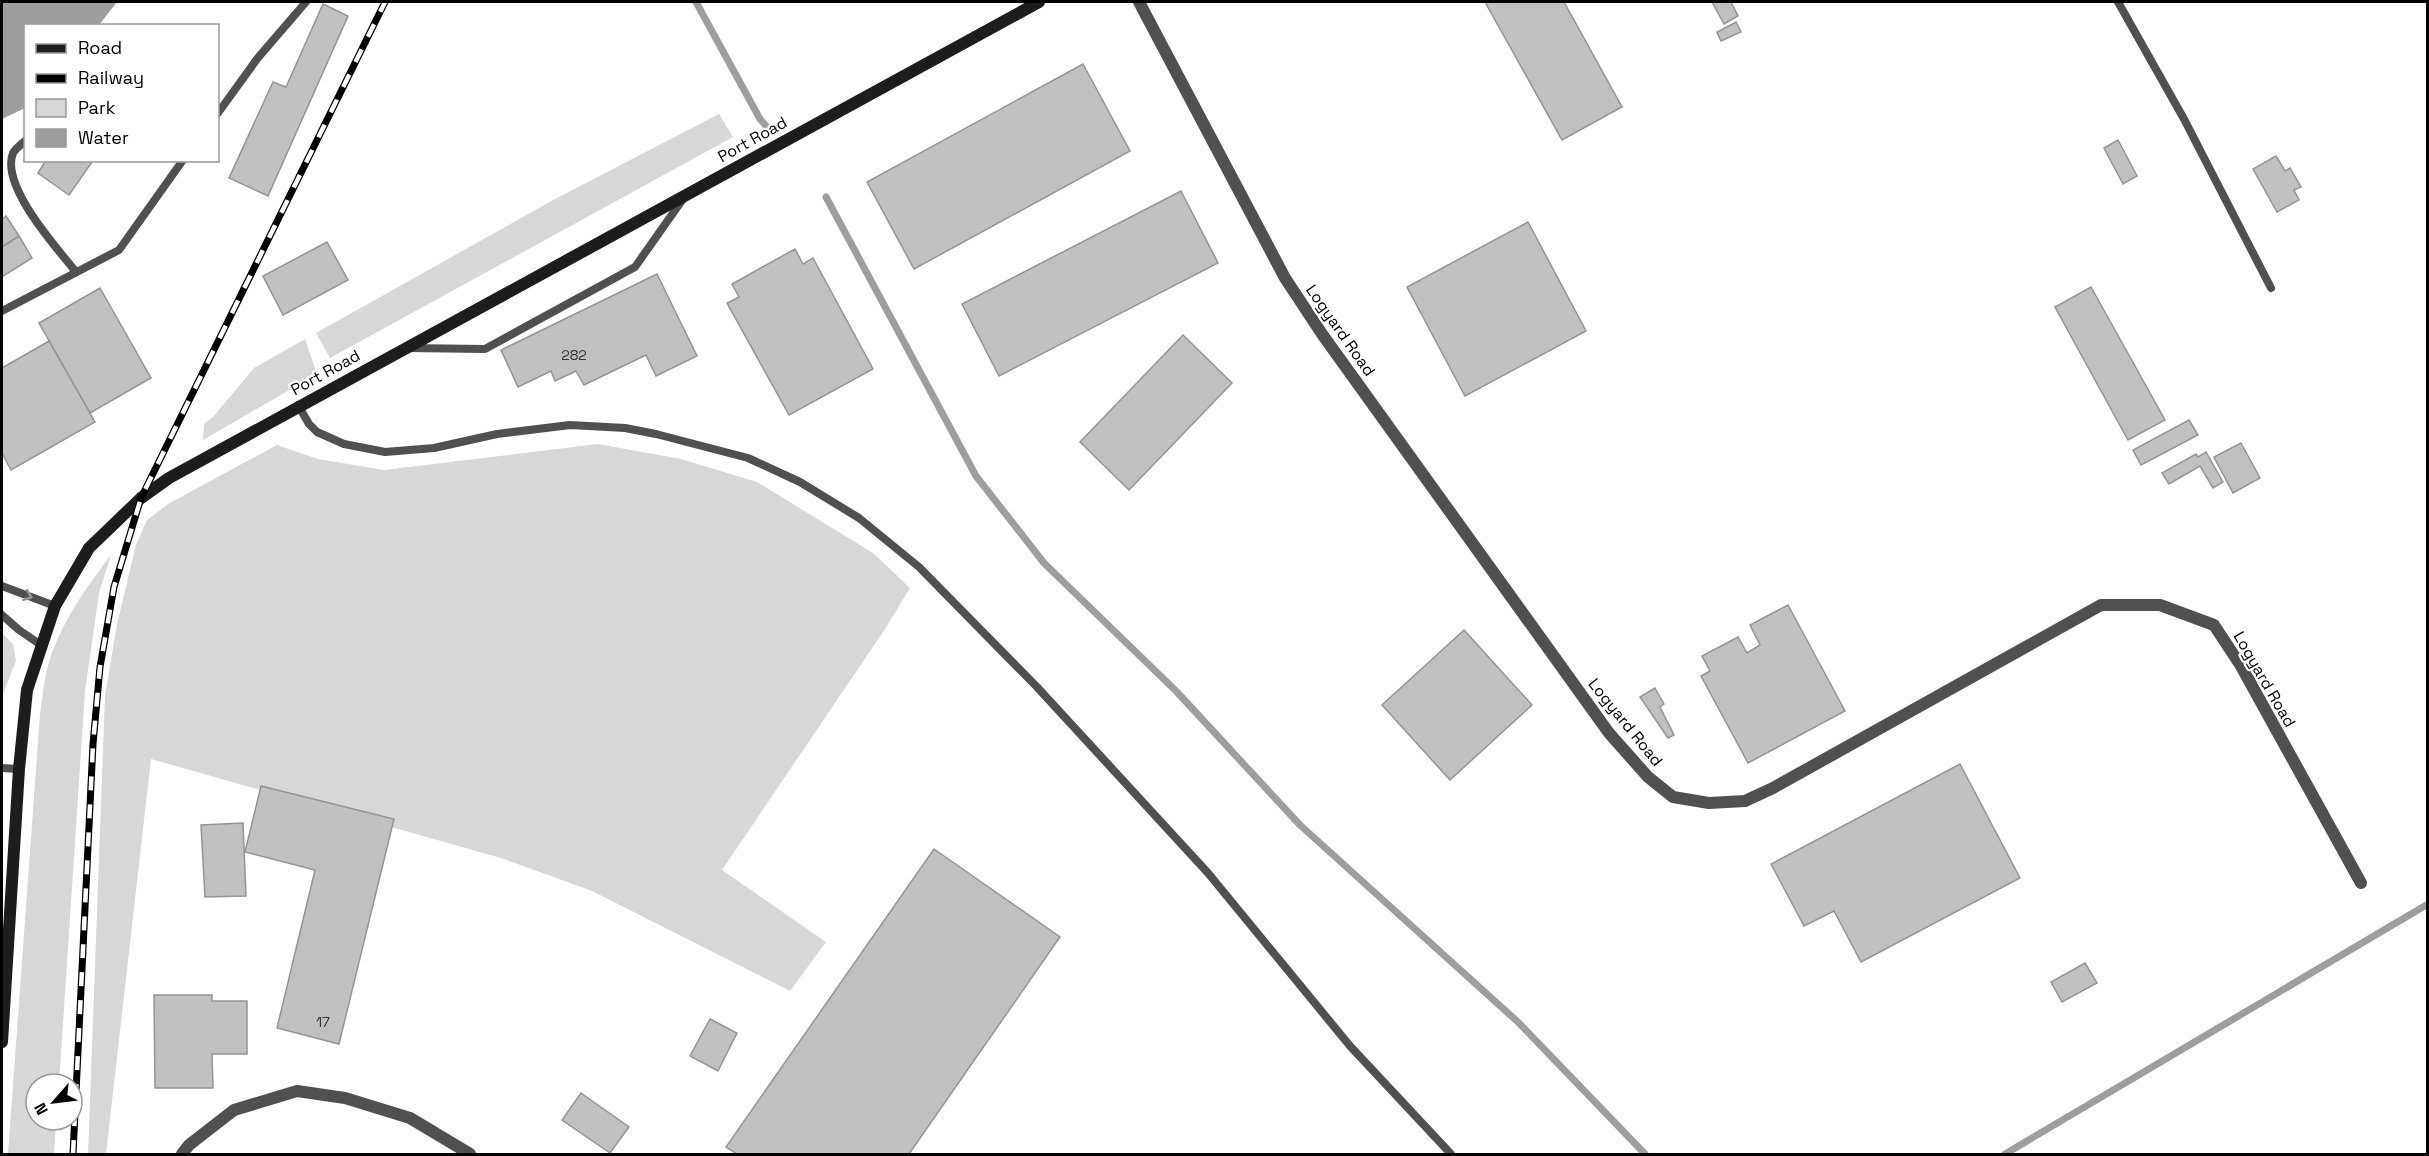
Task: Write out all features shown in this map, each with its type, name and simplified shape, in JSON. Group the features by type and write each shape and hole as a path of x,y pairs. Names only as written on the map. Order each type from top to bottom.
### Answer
{"main road":[{"name":"Port Road","path":"2,1042 19,769 27,690 54,606 89,548 141,498 169,478 402,348 1039,2"}],"street":[{"name":"Logyard Road","path":"1139,2 1285,278 1609,733 1648,777 1673,797 1710,802 1745,801 1773,788 2101,605 2160,605 2214,625 2241,666 2361,883"},
{"path":"182,1155 189,1145 234,1110 297,1090 345,1098 411,1119 470,1155"}],"lane":[{"path":"219,112 257,59 306,2"},
{"path":"2118,2 2184,119 2271,288"},
{"path":"24,142 13,154 10,170 14,186 28,212 76,272"},
{"path":"2,311 118,250 182,162"},
{"path":"402,348 485,349 635,267 687,194"},
{"path":"298,405 309,424 317,432 344,444 385,452 434,448 497,434 570,425 625,428 656,434 748,458 800,482 850,512 890,541 919,567 1037,687 1208,873 1350,1046 1451,1155"},
{"path":"2,586 54,606"},
{"path":"2,615 18,630 42,645"},
{"path":"2,624 18,630"},
{"path":"2,768 19,769"}],"green space":[{"path":"719,114 733,137 330,358 316,333 555,199"},
{"path":"305,339 317,374 203,440 204,424 213,417 254,368"},
{"path":"598,444 681,459 757,482 873,553 910,588 885,629 722,870 826,942 790,991 592,891 501,858 151,759 106,1154 88,1154 105,696 117,624 136,545 147,520 168,504 277,445 318,459 384,470"},
{"path":"111,555 99,593 85,691 60,1072 24,1072 24,1132 55,1132 54,1154 8,1154 40,714 45,679 55,645 84,592"},
{"path":"2,633 13,644 16,661 2,696"}],"water":[{"path":"2,2 117,2 100,24 24,24 24,108 2,119"}],"building":[{"path":"1485,2 1564,2 1622,107 1562,140"},
{"path":"1712,2 1731,2 1738,16 1724,24"},
{"path":"323,4 348,16 268,196 229,178 273,82 286,87"},
{"path":"1736,22 1741,32 1721,41 1717,32"},
{"path":"1083,64 1130,151 914,269 867,182"},
{"path":"2118,140 2137,176 2123,184 2104,148"},
{"path":"2276,156 2285,171 2290,168 2301,187 2294,190 2299,200 2277,212 2253,169"},
{"path":"45,162 92,162 69,195 38,173"},
{"path":"1181,191 1218,263 999,376 962,304"},
{"path":"6,216 19,236 2,247 2,219"},
{"path":"1528,222 1586,331 1465,396 1407,287"},
{"path":"19,236 32,258 2,277 2,247"},
{"path":"327,242 348,280 283,315 263,276"},
{"path":"795,249 803,264 813,258 873,369 789,415 727,303 739,297 732,284"},
{"path":"657,274 697,356 656,376 646,355 584,385 576,371 555,381 551,371 518,387 501,350"},
{"path":"2091,287 2165,420 2128,440 2055,307"},
{"path":"100,288 151,378 90,413 39,323"},
{"path":"1183,335 1232,383 1129,490 1080,442"},
{"path":"49,341 95,422 11,470 2,453 2,368"},
{"path":"2189,420 2198,435 2141,465 2133,450"},
{"path":"2241,443 2260,478 2233,493 2214,457"},
{"path":"2206,452 2223,482 2213,488 2200,466 2169,484 2162,473 2196,454 2198,457"},
{"path":"1788,605 1845,711 1748,763 1701,676 1710,671 1702,656 1738,637 1747,653 1760,645 1750,625"},
{"path":"1464,630 1532,705 1450,780 1382,705"},
{"path":"1655,688 1664,704 1660,707 1674,735 1668,738 1640,697"},
{"path":"1960,764 2020,878 1861,962 1834,911 1804,926 1771,864"},
{"path":"261,786 394,819 339,1044 277,1028 315,870 245,852"},
{"path":"243,823 246,896 205,897 201,825"},
{"path":"934,849 1060,937 909,1154 737,1154 726,1147"},
{"path":"2085,963 2097,983 2062,1002 2051,982"},
{"path":"154,995 212,995 212,1001 247,1001 247,1054 212,1054 213,1088 155,1088"},
{"path":"710,1019 737,1033 718,1071 690,1056"},
{"path":"581,1093 629,1127 610,1153 562,1120"}],"waterway":[{"path":"696,2 760,119 768,128"},
{"path":"826,197 976,476 1044,563 1176,691 1300,825 1519,1023 1645,1154"},
{"path":"2005,1154 2428,904"}],"railway":[{"path":"73,1154 93,744 100,667 114,587 141,498 385,2"}]}
